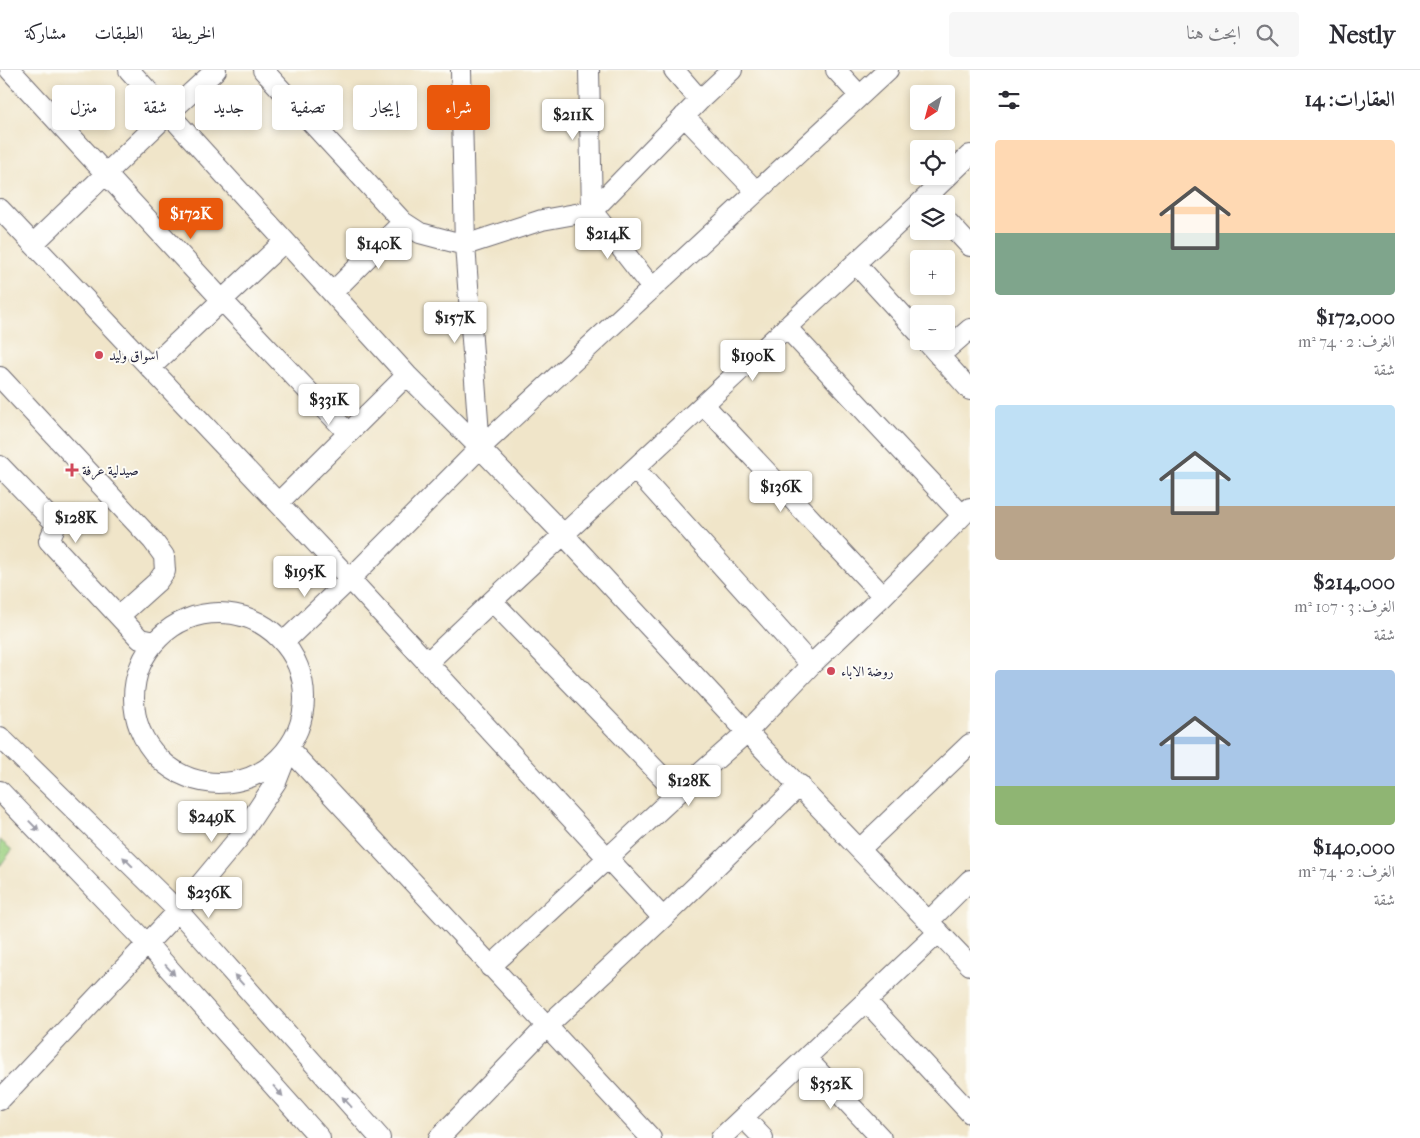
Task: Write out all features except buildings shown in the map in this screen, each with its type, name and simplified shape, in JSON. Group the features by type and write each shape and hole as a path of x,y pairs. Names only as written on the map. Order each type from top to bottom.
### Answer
{"street":[{"path":"10,70 222,300 348,433"},
{"path":"128,70 142,85"},
{"path":"185,98 216,70"},
{"path":"263,70 402,222 420,233 465,245 542,220 592,211 684,116 732,70"},
{"path":"461,70 465,245 480,448"},
{"path":"588,70 592,211 652,288"},
{"path":"674,70 700,100"},
{"path":"836,70 860,96"},
{"path":"284,642 350,580 480,448 888,70"},
{"path":"684,116 756,192"},
{"path":"33,244 151,130"},
{"path":"183,130 407,375 564,536 747,732 970,965"},
{"path":"931,195 970,155"},
{"path":"0,209 350,580 663,918"},
{"path":"427,664 786,327 910,214"},
{"path":"332,293 402,222"},
{"path":"955,230 970,246"},
{"path":"150,368 285,241"},
{"path":"855,263 910,323"},
{"path":"490,967 678,793 747,732 811,665 966,512 786,327"},
{"path":"955,337 970,329"},
{"path":"933,350 970,390"},
{"path":"278,504 407,375"},
{"path":"0,378 153,541 164,556 166,571 158,581 119,616"},
{"path":"704,405 883,596"},
{"path":"0,466 56,524 49,541 140,639 154,642"},
{"path":"635,469 811,665"},
{"path":"492,601 678,793"},
{"path":"208,613 229,613 250,618 268,628 284,642 295,658 302,676 305,695 304,714 298,732 288,749 275,764 259,774 240,781 221,784 202,782 183,775 166,765 152,751 142,734 136,716 134,696 136,677 143,658 154,642 170,628 188,618 208,613"},
{"path":"0,737 178,911 380,1138"},
{"path":"860,848 970,744"},
{"path":"0,1100 178,911 238,839 276,782 288,749"},
{"path":"288,749 651,1138"},
{"path":"439,1138 546,1027 800,786"},
{"path":"0,791 147,944 320,1138"},
{"path":"721,1138 866,1001 934,927 970,880"},
{"path":"866,1001 970,1113"},
{"path":"806,1058 881,1138"},
{"path":"743,1117 763,1138"}],"green space":[{"path":"0,840 12,850 0,866"}],"place":[{"name":"اسواق وليد","path":"99,355"},
{"name":"صيدلية عرفة","path":"72,470"},
{"name":"روضة الاباء","path":"831,671"}]}
